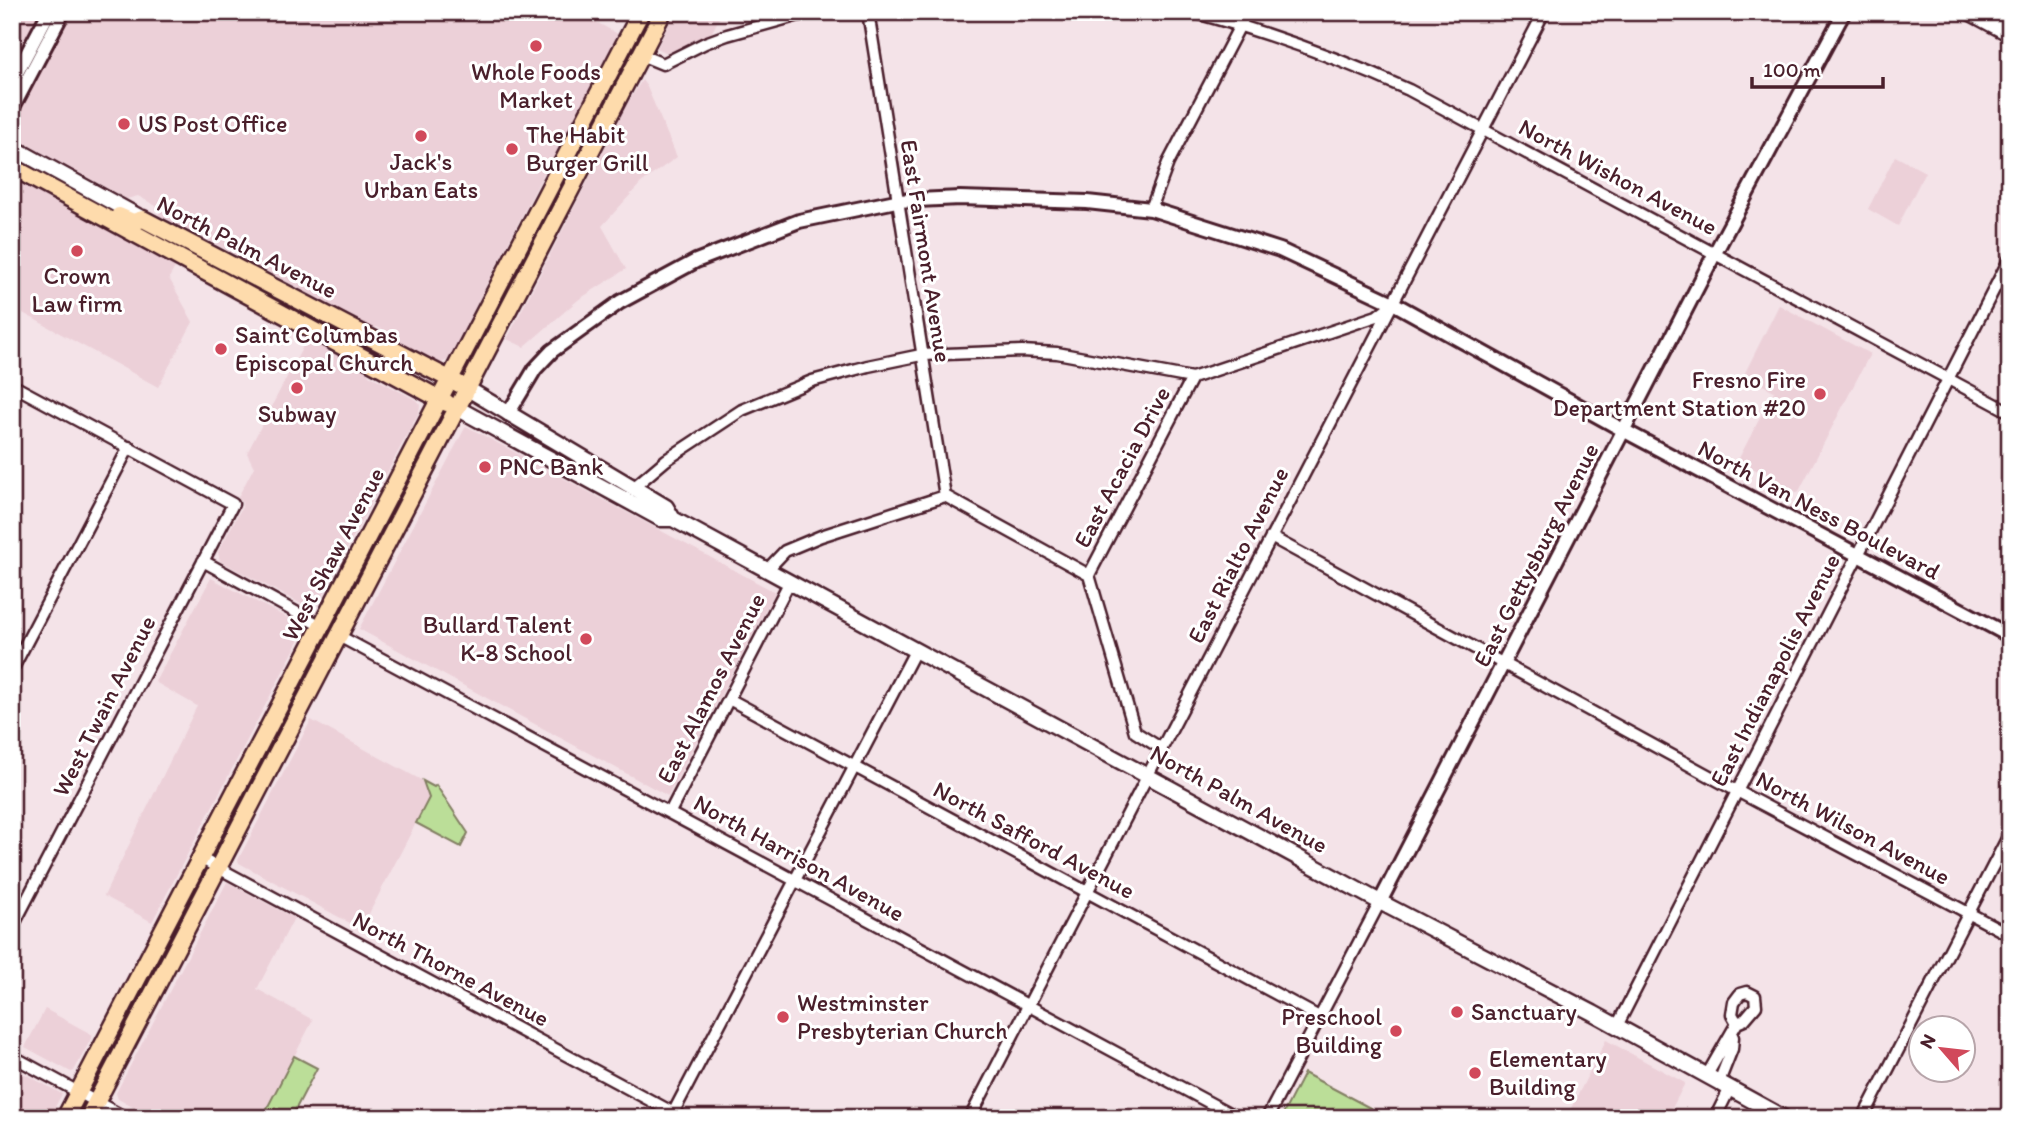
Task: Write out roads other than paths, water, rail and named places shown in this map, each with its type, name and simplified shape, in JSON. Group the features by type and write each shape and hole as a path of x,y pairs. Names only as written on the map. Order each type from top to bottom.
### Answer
{"main road":[{"name":"West Shaw Avenue","path":"65,1118 641,12"},
{"name":"West Shaw Avenue","path":"88,1118 663,12"},
{"path":"1969,12 2010,34"},
{"path":"564,203 564,181 593,126 590,110"},
{"name":"North Palm Avenue","path":"12,147 468,389 666,507 673,519"},
{"name":"North Palm Avenue","path":"12,167 661,519 673,519 1784,1118"},
{"path":"27,175 60,185 129,221 139,222 144,219"},
{"path":"339,636 333,628 350,591 345,580"},
{"path":"299,713 308,674 324,640 321,626"}],"street":[{"path":"12,82 50,12"},
{"path":"12,109 63,12"},
{"path":"641,55 663,64 727,35 810,12"},
{"name":"East Fairmont Avenue","path":"868,12 945,496"},
{"name":"North Wishon Avenue","path":"1193,12 1348,61 1484,129 2010,412"},
{"path":"1151,209 1168,163 1247,12"},
{"name":"East Rialto Avenue","path":"974,1118 974,1112 1027,1006 1544,12"},
{"name":"East Gettysburg Avenue","path":"1268,1118 1715,253 1844,12"},
{"name":"North Van Ness Boulevard","path":"508,414 535,369 552,351 609,309 696,261 799,221 896,201 1020,199 1087,202 1151,209 1280,250 1393,303 1623,430 2010,636"},
{"name":"East Indianapolis Avenue","path":"1617,1026 1856,554 2010,258"},
{"path":"633,488 666,460 726,420 759,402 812,381 867,366 921,355 1022,351 1057,353 1192,378 1377,316 1393,303"},
{"name":"East Acacia Drive","path":"1089,575 1192,378"},
{"path":"12,385 129,447 12,670"},
{"name":"West Twain Avenue","path":"12,928 233,504 129,447"},
{"path":"766,571 785,551 797,545 945,496 1089,575 1135,732 1163,749"},
{"name":"North Wilson Avenue","path":"1270,537 2010,936"},
{"path":"203,561 321,626"},
{"name":"East Alamos Avenue","path":"670,812 789,583"},
{"name":"North Harrison Avenue","path":"339,636 1238,1118"},
{"path":"676,1116 915,651"},
{"name":"North Safford Avenue","path":"729,699 1320,1017"},
{"path":"1863,1118 2010,833"},
{"name":"North Thorne Avenue","path":"200,858 676,1116"},
{"path":"1715,1118 1719,1082 1732,1049 1735,1028"},
{"path":"12,1056 126,1118"}],"place":[{"name":"Whole Foods Market","path":"536,46"},
{"name":"US Post Office","path":"124,124"},
{"name":"Jack's Urban Eats","path":"421,136"},
{"name":"The Habit Burger Grill","path":"512,149"},
{"name":"Crown Law firm","path":"77,251"},
{"name":"Saint Columbas Episcopal Church","path":"221,349"},
{"name":"Subway","path":"297,388"},
{"name":"Fresno Fire Department Station #20","path":"1820,394"},
{"name":"PNC Bank","path":"485,467"},
{"name":"Bullard Talent K-8 School","path":"586,639"},
{"name":"Sanctuary","path":"1457,1012"},
{"name":"Westminster Presbyterian Church","path":"783,1017"},
{"name":"Preschool Building","path":"1396,1031"},
{"name":"Elementary Building","path":"1475,1073"}]}
